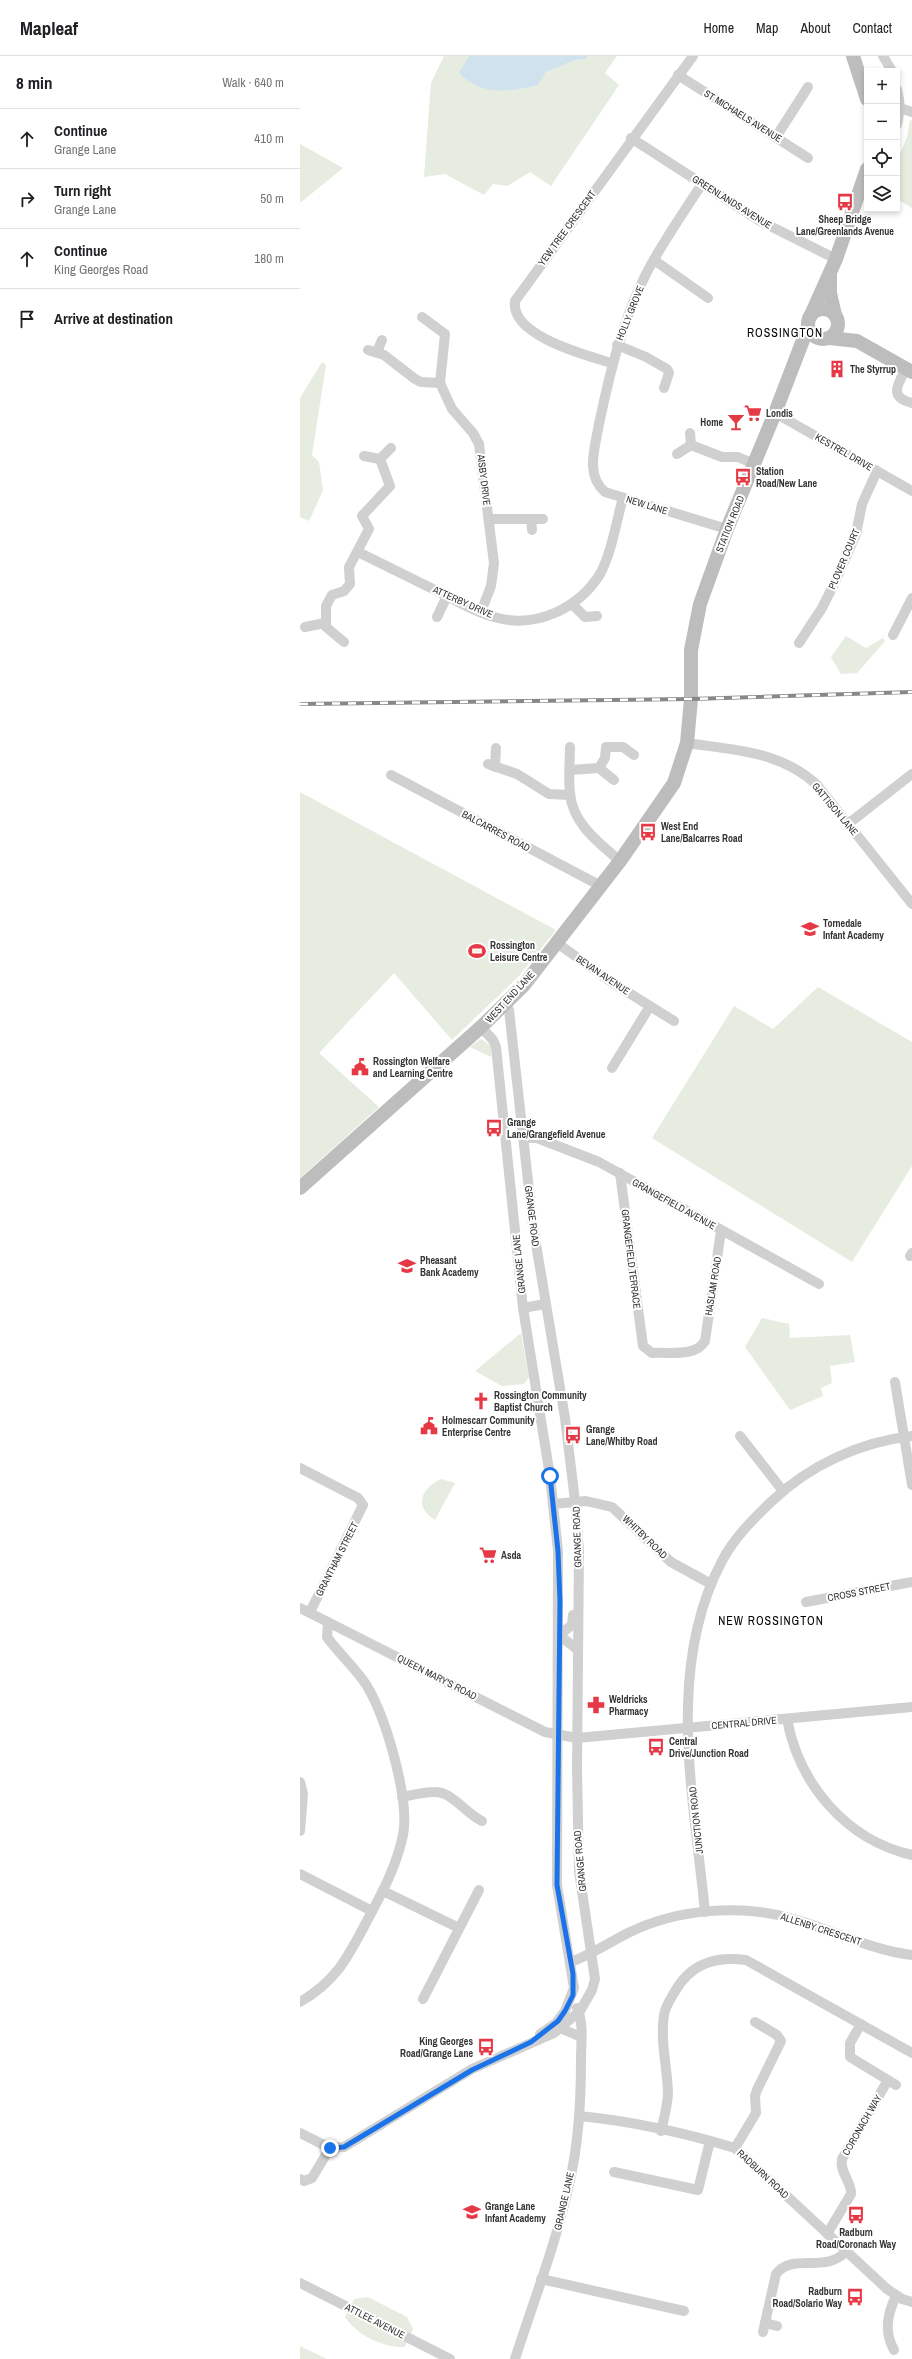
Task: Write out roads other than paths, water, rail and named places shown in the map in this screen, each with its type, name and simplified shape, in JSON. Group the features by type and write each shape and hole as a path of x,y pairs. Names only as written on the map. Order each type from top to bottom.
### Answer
{"street":[{"name":"YEW TREE CRESCENT","path":"611,363 571,350 540,335 519,319 514,307 519,295 631,138 693,56"},
{"path":"854,56 864,88"},
{"path":"883,56 890,68"},
{"name":"ST MICHAELS AVENUE","path":"678,75 808,158"},
{"path":"776,137 808,87"},
{"path":"900,104 912,112"},
{"name":"GREENLANDS AVENUE","path":"631,138 760,221 833,265"},
{"path":"798,356 828,339 838,329 830,293 833,265 865,176"},
{"name":"HOLLY GROVE","path":"594,457 611,363 617,345 646,274 702,184"},
{"path":"654,260 708,298"},
{"name":"STATION ROAD","path":"690,699 691,650 700,604 727,529 776,413 798,356 809,322 833,265"},
{"path":"856,341 828,339 814,336 809,322 822,309 836,317 856,341 909,371 896,388 897,393 901,398 912,403"},
{"path":"382,340 373,351 421,382 440,383 445,334 422,317"},
{"path":"617,345 646,357 669,371 664,388"},
{"name":"AISBY DRIVE","path":"440,383 452,409 473,433 479,444 489,519 493,574 481,612"},
{"name":"KESTREL DRIVE","path":"776,413 912,491"},
{"path":"690,433 691,445"},
{"path":"691,445 722,456 738,457 754,464"},
{"path":"677,454 691,445"},
{"path":"380,459 391,448"},
{"path":"364,456 380,459"},
{"name":"NEW LANE","path":"594,457 594,481 605,492 727,529"},
{"path":"324,623 329,599 332,595 344,591 350,584 349,567 369,529 362,518 363,514 390,486 380,459"},
{"name":"PLOVER COURT","path":"799,643 822,608 835,582 856,534 862,504 877,471"},
{"name":"ATTERBY DRIVE","path":"358,552 481,612 498,618 528,621 555,613 572,604 579,599 600,573 623,498"},
{"path":"489,519 543,519"},
{"path":"531,519 532,530"},
{"path":"437,617 447,596"},
{"path":"893,635 912,598"},
{"path":"572,604 585,617 597,616"},
{"path":"305,627 324,623"},
{"path":"324,623 344,642"},
{"name":"WEST END LANE","path":"300,1188 482,1027 506,1004 557,943 620,861 674,783 687,744 690,699"},
{"name":"GATTISON LANE","path":"687,744 766,755 791,765 805,774 817,785 910,898"},
{"path":"570,747 570,795 580,822 592,837 620,861"},
{"path":"599,768 605,758 606,747 623,747 634,755"},
{"path":"496,748 491,766 517,774 549,794 570,795"},
{"path":"570,770 599,768 614,780"},
{"path":"848,824 912,774"},
{"name":"BALCARRES ROAD","path":"391,775 601,886"},
{"name":"BEVAN AVENUE","path":"557,943 607,979 674,1021"},
{"name":"GRANGE ROAD","path":"506,1004 509,1010 533,1226 565,1418 575,1501 578,1588 577,1738 579,1871 595,1979 592,1990 579,2012 558,2026"},
{"path":"612,1068 650,1006"},
{"name":"GRANGE LANE","path":"330,2148 344,2147 472,2070 531,2042 558,2026 571,2000 574,1988 571,1962 557,1885 559,1635 558,1551 553,1504 523,1308 496,1047 493,1040 482,1027"},
{"name":"GRANGEFIELD AVENUE","path":"505,1135 523,1135 537,1138 572,1151 620,1173 819,1284"},
{"name":"GRANGEFIELD TERRACE","path":"620,1173 642,1346 652,1353 690,1352 697,1350 705,1341"},
{"name":"HASLAM ROAD","path":"705,1341 721,1230"},
{"path":"523,1308 545,1304"},
{"path":"895,1382 908,1436 912,1485"},
{"path":"740,1436 783,1491"},
{"name":"JUNCTION ROAD","path":"705,1912 687,1729 693,1650 698,1624 711,1584 736,1540 758,1515 783,1491 809,1472 834,1458 876,1443 908,1436"},
{"name":"GRANTHAM STREET","path":"300,1468 358,1498 364,1505 310,1612"},
{"path":"553,1504 575,1501"},
{"name":"WHITBY ROAD","path":"575,1501 593,1502 612,1507 671,1562 711,1584"},
{"name":"CROSS STREET","path":"806,1602 912,1582"},
{"path":"578,1588 573,1602 572,1625 559,1635 578,1650"},
{"name":"QUEEN MARY'S ROAD","path":"300,1608 545,1732 558,1736 577,1738"},
{"path":"300,2002 334,1977 383,1891 398,1854 403,1834 402,1797 393,1756 377,1706 356,1670 327,1637 328,1622"},
{"name":"CENTRAL DRIVE","path":"577,1738 912,1707"},
{"path":"787,1719 790,1737 799,1762 808,1780 831,1808 844,1821 864,1835 881,1844 912,1855"},
{"path":"300,1782 303,1794 300,1831"},
{"path":"402,1797 434,1792 444,1794 453,1799 469,1815 482,1821"},
{"path":"300,1874 372,1911"},
{"path":"423,1999 479,1890"},
{"path":"383,1891 459,1928"},
{"name":"ALLENBY CRESCENT","path":"571,1962 592,1954 644,1926 678,1916 722,1910 773,1914 887,1950 912,1955"},
{"path":"662,2131 668,2092 664,2015 678,1986 695,1967 722,1960 746,1960 912,2053"},
{"name":"GRANGE LANE","path":"515,2359 556,2236 571,2179 579,2116 581,2037 579,2012 571,2000"},
{"path":"735,2148 756,2113 755,2096 757,2090 781,2045 780,2038 754,2022"},
{"name":"CORONACH WAY","path":"827,2234 851,2194 852,2189 842,2168 842,2159 892,2083 850,2057 850,2043 861,2024"},
{"path":"558,2026 581,2037"},
{"name":"RADBURN ROAD","path":"579,2116 600,2118 710,2141 735,2148 846,2252 896,2296 911,2299"},
{"path":"300,2133 330,2148 312,2178 304,2181 300,2179"},
{"path":"614,2172 698,2190 710,2141"},
{"path":"777,2326 764,2328 776,2274 780,2268 790,2264 830,2262 838,2259 846,2252"},
{"path":"541,2279 684,2311"},
{"name":"ATTLEE AVENUE","path":"300,2283 450,2359"},
{"path":"894,2350 888,2338 887,2328 896,2296"}],"water":[{"path":"469,56 588,56 586,59 575,60 546,72 538,85 517,89 496,90 477,86 459,73"}],"railway":[{"path":"300,704 691,699 912,692"}],"place":[{"name":"Sheep Bridge Lane/Greenlands Avenue","path":"845,202"},
{"name":"The Styrrup","path":"837,369"},
{"name":"Londis","path":"753,413"},
{"name":"Home","path":"736,422"},
{"name":"Station Road/New Lane","path":"743,477"},
{"name":"West End Lane/Balcarres Road","path":"648,832"},
{"name":"Tornedale Infant Academy","path":"810,929"},
{"name":"Rossington Leisure Centre","path":"477,951"},
{"name":"Rossington Welfare and Learning Centre","path":"360,1067"},
{"name":"Grange Lane/Grangefield Avenue","path":"494,1128"},
{"name":"Pheasant Bank Academy","path":"407,1266"},
{"name":"Rossington Community Baptist Church","path":"481,1401"},
{"name":"Holmescarr Community Enterprise Centre","path":"429,1426"},
{"name":"Grange Lane/Whitby Road","path":"573,1435"},
{"name":"Asda","path":"488,1555"},
{"name":"Weldricks Pharmacy","path":"596,1705"},
{"name":"Central Drive/Junction Road","path":"656,1747"},
{"name":"King Georges Road/Grange Lane","path":"486,2047"},
{"name":"Grange Lane Infant Academy","path":"472,2212"},
{"name":"Radburn Road/Coronach Way","path":"856,2215"},
{"name":"Radburn Road/Solario Way","path":"855,2297"}],"district":[{"name":"ROSSINGTON","path":"785,333"},
{"name":"NEW ROSSINGTON","path":"771,1621"}]}
